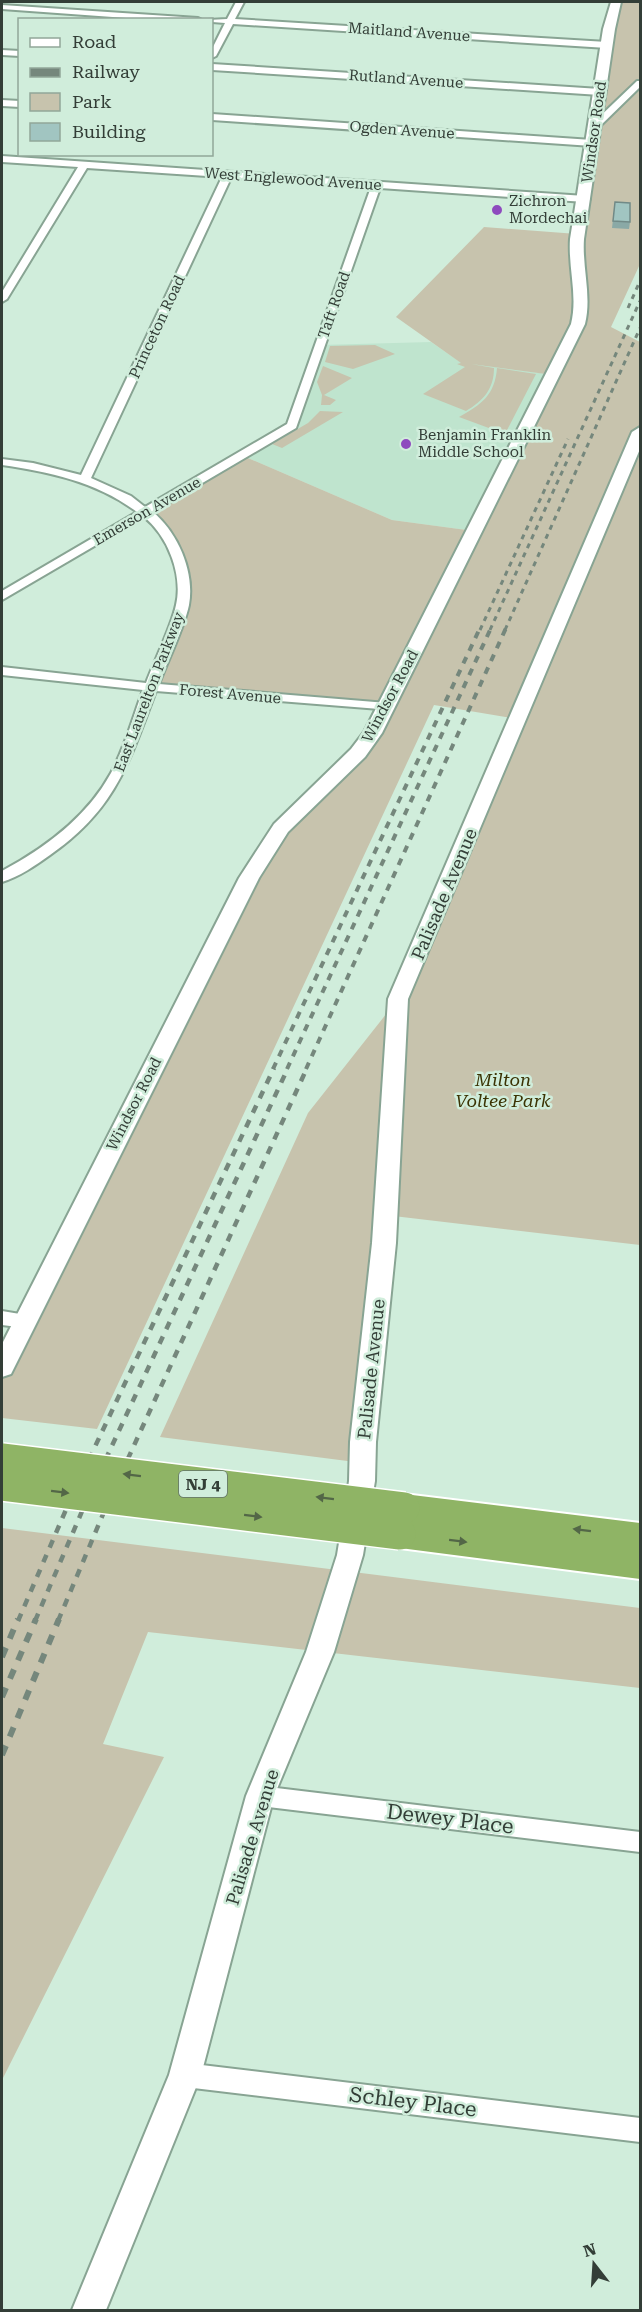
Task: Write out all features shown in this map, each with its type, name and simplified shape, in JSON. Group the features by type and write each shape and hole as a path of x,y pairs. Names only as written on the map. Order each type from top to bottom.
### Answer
{"highway":[{"name":"NJ 4","path":"2,1459 402,1521 640,1564"},
{"name":"NJ 4","path":"2,1485 402,1521 640,1537"}],"street":[{"path":"213,54 240,2"},
{"path":"610,2 616,2"},
{"name":"Windsor Road","path":"2,1367 249,878 281,828 358,753 373,734 578,324 583,301 576,250 607,45 616,2"},
{"path":"2,8 165,18"},
{"name":"Maitland Avenue","path":"213,20 607,45"},
{"path":"2,53 18,54"},
{"name":"Rutland Avenue","path":"213,67 600,92"},
{"path":"595,126 640,83"},
{"path":"2,103 18,104"},
{"name":"Ogden Avenue","path":"213,117 592,143"},
{"name":"West Englewood Avenue","path":"2,159 84,165 154,166 228,175 585,199"},
{"path":"2,299 84,165"},
{"name":"Princeton Road","path":"85,479 228,175"},
{"name":"Taft Road","path":"292,426 376,185"},
{"name":"Emerson Avenue","path":"2,596 292,426"},
{"name":"Palisade Avenue","path":"89,2310 185,2075 260,1796 320,1652 350,1555 362,1481 363,1442 384,1243 398,999 640,432"},
{"name":"East Laurelton Parkway","path":"2,462 41,467 85,479 126,498 145,512 173,542 180,558 185,587 183,604 119,771 97,806 60,842 2,877"},
{"name":"Forest Avenue","path":"2,671 152,687 387,707"},
{"path":"2,1318 26,1321"},
{"name":"Dewey Place","path":"260,1796 640,1842"},
{"name":"Schley Place","path":"185,2075 640,2130"}],"shaded area":[{"path":"431,342 460,362 554,375 474,531 392,520 241,455 292,426 320,345"}],"green space":[{"name":"Milton Voltee Park","path":"616,2 640,2 640,264 611,327 640,342 640,1245 385,1215 363,1463 160,1437 308,1113 398,999 518,719 434,705 97,1429 2,1418 2,1367 249,878 338,772 387,707 151,687 183,604 181,558 145,512 241,455 392,520 474,531 553,375 471,364 494,368 490,388 478,403 466,411 423,394 465,367 457,364 461,363 396,317 484,227 577,234 609,29"},
{"path":"375,345 395,354 353,369 325,362 330,346"},
{"path":"323,366 352,378 324,395 336,400 330,405 321,405 322,395 317,382"},
{"path":"497,368 536,374 505,434 459,417 486,398 496,377"},
{"path":"320,411 343,412 282,448 272,444 308,423"},
{"path":"2,1528 640,1608 640,1688 148,1632 103,1744 164,1757 2,2080"}],"building":[{"path":"615,202 630,203 630,222 613,221"}],"railway":[{"path":"628,308 640,281"},
{"path":"490,630 640,301"},
{"path":"505,630 640,328"},
{"path":"480,630 568,439"},
{"path":"273,1069 480,628"},
{"path":"287,1069 491,628"},
{"path":"306,1069 506,628"},
{"path":"18,1621 74,1491 274,1068"},
{"path":"35,1621 89,1495 288,1068"},
{"path":"58,1621 109,1500 307,1068"},
{"path":"2,1657 18,1619"},
{"path":"2,1697 36,1619"},
{"path":"2,1755 59,1619"}],"place":[{"name":"Zichron Mordechai","path":"497,210"},
{"name":"Benjamin Franklin Middle School","path":"406,444"}]}
